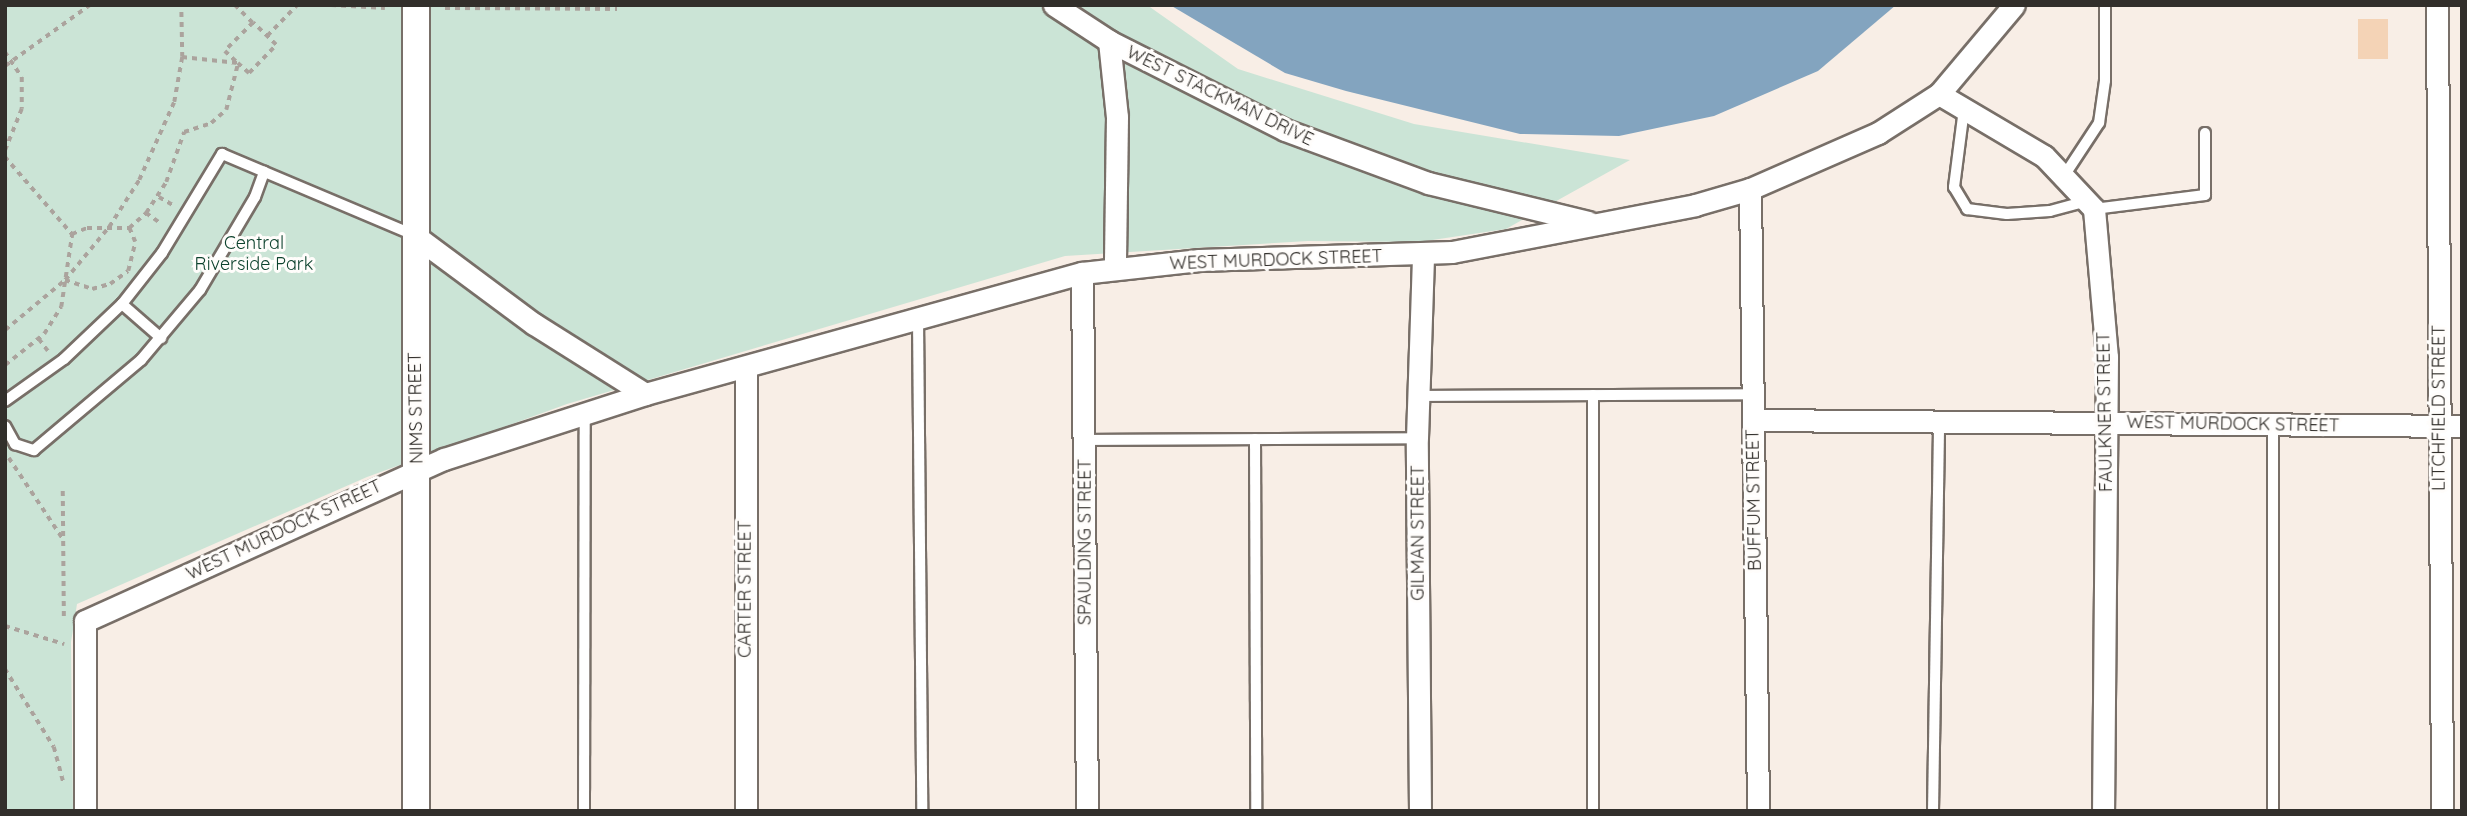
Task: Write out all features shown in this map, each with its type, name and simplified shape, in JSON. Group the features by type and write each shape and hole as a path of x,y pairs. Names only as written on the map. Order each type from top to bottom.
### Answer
{"street":[{"name":"NIMS STREET","path":"416,5 416,811"},
{"name":"WEST STACKMAN DRIVE","path":"1054,5 1109,41 1285,130 1377,166 1481,198 1597,224"},
{"name":"WEST MURDOCK STREET","path":"85,811 85,621 416,471 645,394 746,368 918,315 1082,273 1256,257 1423,255 1597,224 1750,189 1878,133 1939,94 2014,5"},
{"name":"LITCHFIELD STREET","path":"2437,5 2442,811"},
{"path":"1109,41 1117,117 1115,268"},
{"path":"1939,94 2044,156 2090,205"},
{"name":"BUFFUM STREET","path":"1750,189 1758,811"},
{"name":"FAULKNER STREET","path":"2090,205 2107,357 2103,811"},
{"path":"414,235 534,324 645,394"},
{"name":"GILMAN STREET","path":"1420,811 1417,438 1423,255"},
{"name":"SPAULDING STREET","path":"1082,273 1087,811"},
{"name":"CARTER STREET","path":"746,368 746,811"},
{"name":"WEST MURDOCK STREET","path":"1753,420 2462,426"}],"lane":[{"path":"2064,176 2099,123 2105,81 2105,5"},
{"path":"1964,108 1954,187 1967,209 2007,214 2205,195 2205,133"},
{"path":"5,401 64,359 122,304 168,243 222,154 414,235"},
{"path":"5,426 15,444 34,450 92,405 161,338 200,290 255,197 264,172"},
{"path":"122,304 161,338"},
{"path":"918,315 922,811"},
{"path":"1418,396 1753,394"},
{"path":"1593,395 1593,811"},
{"path":"584,811 585,413"},
{"path":"1933,811 1939,421"},
{"path":"2273,424 2273,811"},
{"path":"1084,440 1417,438"},
{"path":"1255,439 1256,811"}],"path":[{"path":"5,66 90,5"},
{"path":"5,330 65,280 109,227 167,124 181,57 181,5"},
{"path":"235,5 276,45 248,73 225,51 253,23"},
{"path":"267,36 296,5"},
{"path":"331,5 385,8"},
{"path":"445,8 617,9"},
{"path":"5,52 13,60 22,78 22,109 5,151"},
{"path":"181,57 238,63"},
{"path":"72,234 109,227 129,228 158,197 184,132 211,123 226,110 238,63"},
{"path":"5,157 72,234 61,307 44,334 5,365"},
{"path":"65,280 92,289 110,284 128,271 135,242 129,228"},
{"path":"5,451 65,540"},
{"path":"5,626 64,644"},
{"path":"5,669 54,747 66,795"}],"green space":[{"name":"Central Riverside Park","path":"5,5 1147,5 1238,69 1414,124 1630,160 1506,229 1419,242 1308,241 1065,256 567,404 367,477 77,604 71,642 73,811 5,811"}],"water":[{"path":"1170,5 1896,5 1818,71 1714,116 1619,136 1520,134 1346,91 1285,73"}],"building":[{"path":"2358,19 2388,19 2388,59 2358,59"}]}
